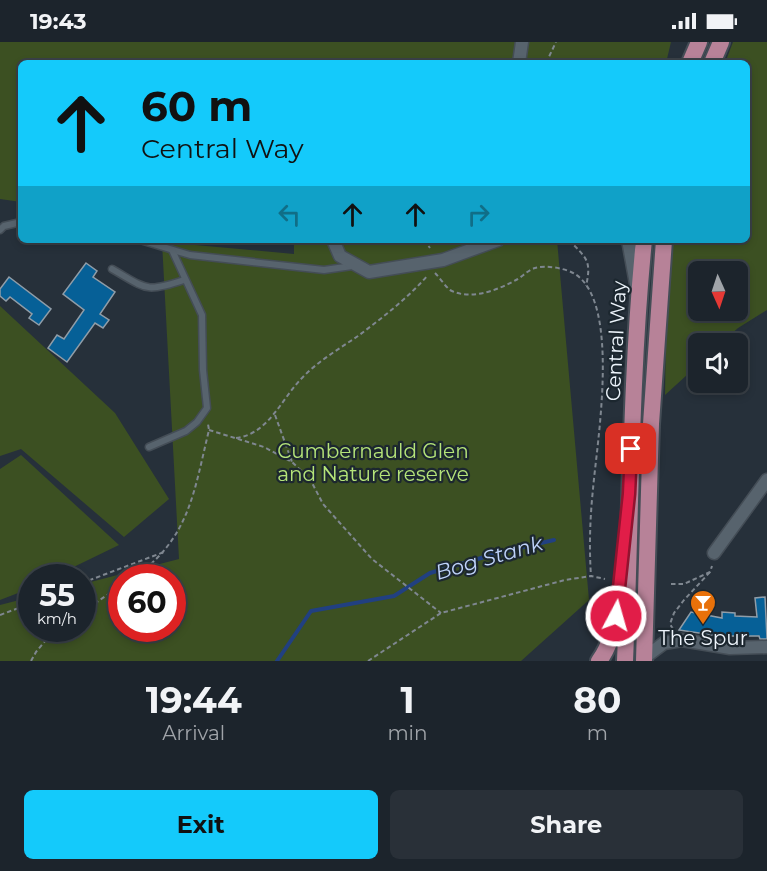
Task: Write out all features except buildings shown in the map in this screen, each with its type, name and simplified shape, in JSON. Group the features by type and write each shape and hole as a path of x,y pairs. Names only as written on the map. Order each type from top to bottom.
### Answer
{"main road":[{"path":"691,60 699,42"},
{"path":"713,60 721,42"},
{"name":"Central Way","path":"625,661 629,574 629,494 638,300 645,243"},
{"name":"Central Way","path":"644,660 651,424 664,243"},
{"path":"598,661 609,644 616,616 629,494"}],"street":[{"path":"519,60 522,42"},
{"path":"334,243 340,256 369,272 443,260 490,243"},
{"path":"628,243 638,300"},
{"path":"714,553 767,480"},
{"path":"644,660 664,643 682,640 730,648 767,647"}],"lane":[{"path":"0,230 4,226 18,223"},
{"path":"150,243 190,255 324,270 355,265"},
{"path":"149,447 186,431 197,422 207,408 203,370 202,315 172,250"},
{"path":"112,269 145,288 161,288 184,280"}],"path":[{"path":"547,60 556,42"},
{"path":"572,243 587,258 589,271 586,286"},
{"path":"233,438 247,437 275,415 303,376 396,306 433,270 450,290 466,294 482,293 499,288 535,268 559,268 576,274 586,286 596,305 602,341 603,380 589,552 591,576"},
{"path":"151,564 164,552 187,516 209,430 207,408"},
{"path":"275,415 292,462"},
{"path":"209,430 264,447 292,462 310,479 323,504 365,551 441,613"},
{"path":"96,578 164,552"},
{"path":"682,640 670,624 674,613 710,572 714,553"},
{"path":"671,584 684,584 710,572"},
{"path":"368,661 441,613 565,580 591,576 605,579"},
{"path":"0,615 18,608"},
{"path":"31,661 44,642"}],"green space":[{"path":"0,42 671,42 667,60 18,60 18,202 0,199"},
{"path":"733,42 767,42 767,310 732,333 688,333 688,374 665,395 667,265 671,243 750,243 750,60 726,60"},
{"name":"Cumbernauld Glen and Nature reserve","path":"162,243 294,254 294,243 557,243 589,600 521,661 0,661 0,605 18,600 18,642 96,642 96,581 108,577 108,642 186,642 186,564 160,564 179,559"},
{"path":"0,306 115,413 169,499 124,537 21,449 0,456"},
{"path":"21,455 119,545 80,564 18,564 18,593 0,600 0,469"}],"waterway":[{"name":"Bog Stank","path":"277,661 311,611 394,596 430,573 498,553 554,540"}],"place":[{"name":"The Spur","path":"703,626"}],"route":[{"path":"616,616 629,494 631,449"}]}
